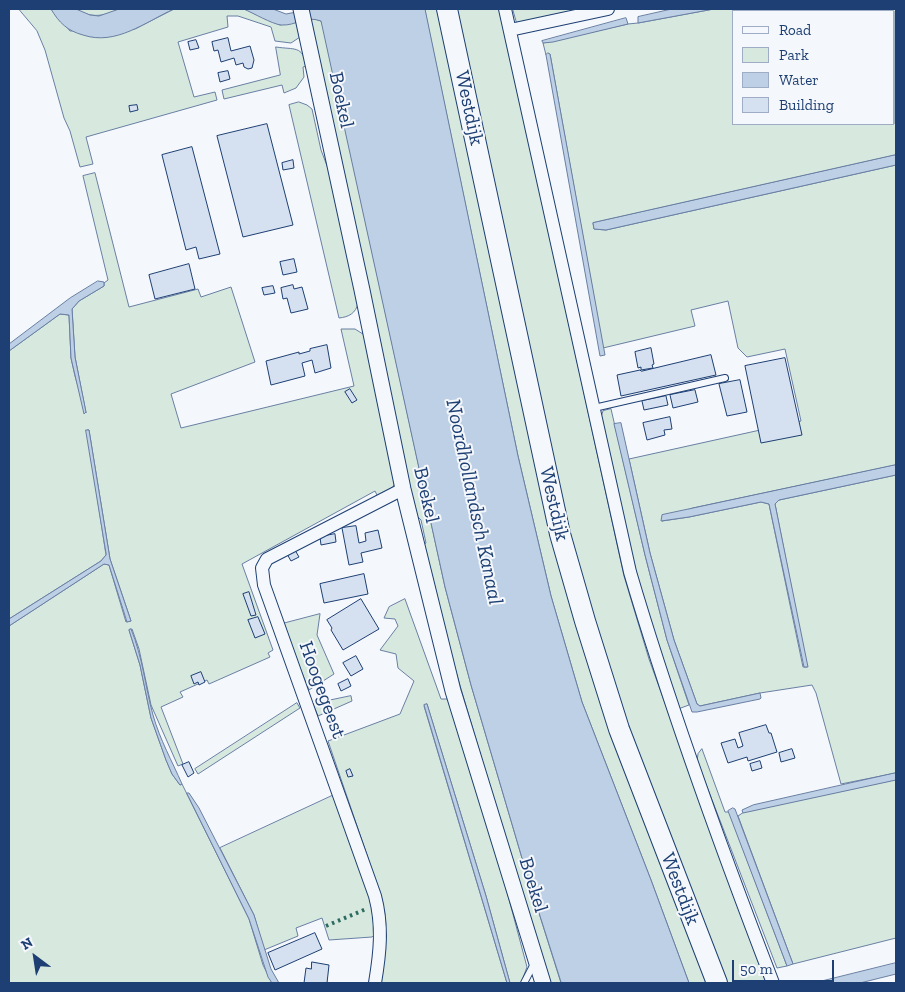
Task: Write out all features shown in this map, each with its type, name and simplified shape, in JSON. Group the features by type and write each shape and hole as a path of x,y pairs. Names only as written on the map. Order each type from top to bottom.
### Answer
{"main road":[{"name":"Westdijk","path":"448,9 560,534 619,729 717,983"}],"street":[{"name":"Boekel","path":"300,9 360,280 403,489 454,691 535,962 543,983"},
{"path":"505,9 630,572 656,658 691,760 773,983"},
{"path":"510,30 608,9"},
{"name":"Hoogegeest","path":"375,983 381,927 375,896 264,585 262,568 267,559 403,489"}],"lane":[{"path":"594,408 725,378"},
{"path":"524,983 535,962"}],"green space":[{"path":"19,9 51,9 70,31 135,29 174,9 244,9 280,25 297,22 300,37 291,43 275,41 271,27 238,16 227,16 228,27 178,42 194,97 215,92 217,100 86,137 93,164 80,167 45,50 37,31"},
{"path":"76,9 119,9 93,15"},
{"path":"425,9 441,9 556,539 709,983 689,983 582,702 551,596 518,456"},
{"path":"456,9 500,9 624,576 649,659 766,983 724,983 635,755 585,599 532,371"},
{"path":"513,9 585,9 517,23"},
{"path":"714,9 896,9 896,155 593,223 594,229 606,230 896,165 896,465 693,508 662,521 761,502 769,504 803,667 807,667 775,504 779,500 896,475 896,773 841,784 816,693 812,685 760,693 700,706 697,704 674,640 650,553 629,459 801,421 785,349 747,357 738,348 728,301 691,310 695,326 603,348 550,54 546,55 543,43 628,24"},
{"path":"309,19 321,21 324,30 445,587 471,685 561,983 548,983 451,655 423,545 426,543 421,520 416,515"},
{"path":"276,47 297,50 305,59 307,66 303,67 304,77 296,88 284,93 282,85 224,99 222,90 280,75"},
{"path":"299,102 312,109 321,150 329,171 358,303 354,312 339,318 289,105"},
{"path":"95,173 129,307 198,289 201,297 231,287 255,362 171,394 181,428 354,386 341,329 355,329 366,336 395,483 393,487 378,497 375,491 242,564 273,650 268,653 270,657 209,684 207,680 180,692 183,697 161,707 183,764 178,766 151,705 139,649 132,629 129,630 140,665 151,718 166,760 172,774 180,785 182,784 249,919 263,965 272,983 9,983 9,626 104,564 109,565 126,622 131,621 110,559 89,430 87,430 106,555 101,561 9,619 9,351 60,314 69,315 71,358 86,413 75,357 72,309 79,301 104,286 104,283 108,280 83,176"},
{"path":"611,409 667,640 689,705 678,709 649,623 626,531 601,417 603,411"},
{"path":"405,599 441,699 449,699 502,873 527,967 521,983 510,983 486,896 427,704 424,706 507,983 379,983 369,861 328,741 400,714 414,681 398,668 396,654 380,650 398,626 395,619 384,618 389,607"},
{"path":"320,614 317,635 334,674 309,690 282,624"},
{"path":"351,696 352,701 318,716 313,704"},
{"path":"297,703 300,708 198,774 195,769"},
{"path":"702,749 725,812 729,812 787,966 777,968 697,761 698,754"},
{"path":"896,780 896,938 793,964 738,816 744,812"},
{"path":"334,795 375,910 377,933 372,937 329,940 322,918 296,928 298,936 264,950 254,915 220,848"}],"water":[{"path":"51,9 76,9 90,15 99,16 119,9 174,9 130,31 119,35 95,38 68,29"},
{"name":"Noordhollandsch Kanaal","path":"244,9 273,9 286,14 312,9 425,9 518,456 551,596 582,702 689,983 559,983 561,982 527,875 471,685 445,587 321,21 310,19 281,25"},
{"path":"672,9 714,9 638,23 638,17"},
{"path":"626,18 628,24 553,42 543,43 542,41"},
{"path":"550,54 605,355 600,356 546,55"},
{"path":"896,155 896,165 606,230 594,229 593,223"},
{"path":"98,281 104,282 104,286 79,301 72,309 75,357 86,412 84,414 71,358 69,315 60,314 9,351 9,344 70,298"},
{"path":"621,423 650,553 674,640 697,704 700,706 760,693 760,699 692,712 667,640 645,555 614,424"},
{"path":"86,430 89,430 110,559 131,621 127,622 109,565 104,564 9,626 9,619 101,561 106,555"},
{"path":"896,465 896,475 779,500 775,504 808,667 804,667 769,504 761,502 661,521 662,515"},
{"path":"131,629 156,724 182,784 180,785 172,774 151,718 140,665 129,630"},
{"path":"427,704 486,896 510,983 507,983 424,705"},
{"path":"896,773 896,780 743,813 742,810 753,805"},
{"path":"187,793 189,793 199,808 254,915 271,969 279,983 272,983 268,977 249,919"},
{"path":"733,808 735,809 793,964 787,966 728,811"},
{"path":"896,963 896,974 860,983 814,983"}],"building":[{"path":"228,38 231,51 250,46 254,60 252,68 244,67 243,63 236,65 234,58 221,62 218,50 214,51 212,42"},
{"path":"196,40 199,48 190,50 188,42"},
{"path":"228,71 230,79 220,82 218,73"},
{"path":"137,105 138,110 130,112 129,106"},
{"path":"267,124 293,225 243,237 217,136"},
{"path":"192,147 220,254 199,259 196,247 186,250 162,155"},
{"path":"293,160 294,168 283,170 282,163"},
{"path":"294,259 297,272 283,275 280,262"},
{"path":"189,264 195,289 155,299 149,275"},
{"path":"293,285 294,289 302,287 308,309 291,313 287,298 283,299 281,288"},
{"path":"273,286 275,293 264,295 262,288"},
{"path":"327,345 331,368 315,373 312,360 302,363 305,376 271,385 266,361 299,352 299,354"},
{"path":"651,348 653,368 641,370 641,367 638,368 635,352"},
{"path":"711,355 716,375 621,396 617,375"},
{"path":"785,358 802,435 761,443 745,366"},
{"path":"740,380 747,412 727,416 719,384"},
{"path":"350,389 357,400 352,403 345,392"},
{"path":"695,390 698,402 673,408 670,395"},
{"path":"666,396 668,405 644,410 642,401"},
{"path":"670,417 672,429 664,430 665,435 647,440 643,423"},
{"path":"356,526 359,543 366,541 365,533 378,530 382,548 361,553 363,562 349,565 342,528"},
{"path":"335,534 336,542 321,545 320,537"},
{"path":"295,550 299,557 291,561 287,554"},
{"path":"364,574 368,594 324,603 320,584"},
{"path":"249,592 256,615 251,616 243,594"},
{"path":"361,599 379,629 343,650 327,620"},
{"path":"258,617 265,634 255,638 248,620"},
{"path":"356,656 363,669 351,676 343,663"},
{"path":"201,672 205,682 199,685 198,682 194,684 191,676"},
{"path":"348,679 351,686 341,691 338,684"},
{"path":"766,725 769,733 771,733 777,752 748,761 747,757 728,763 721,743 735,739 738,748 743,746 739,733"},
{"path":"792,749 795,758 781,762 779,753"},
{"path":"760,761 762,768 752,771 750,764"},
{"path":"189,762 194,773 188,777 182,765"},
{"path":"350,769 353,776 348,777 346,771"},
{"path":"315,933 322,949 275,970 268,953"},
{"path":"312,962 329,965 327,983 304,983 306,968 311,969"}],"hedge":[{"path":"326,926 366,909"}]}
